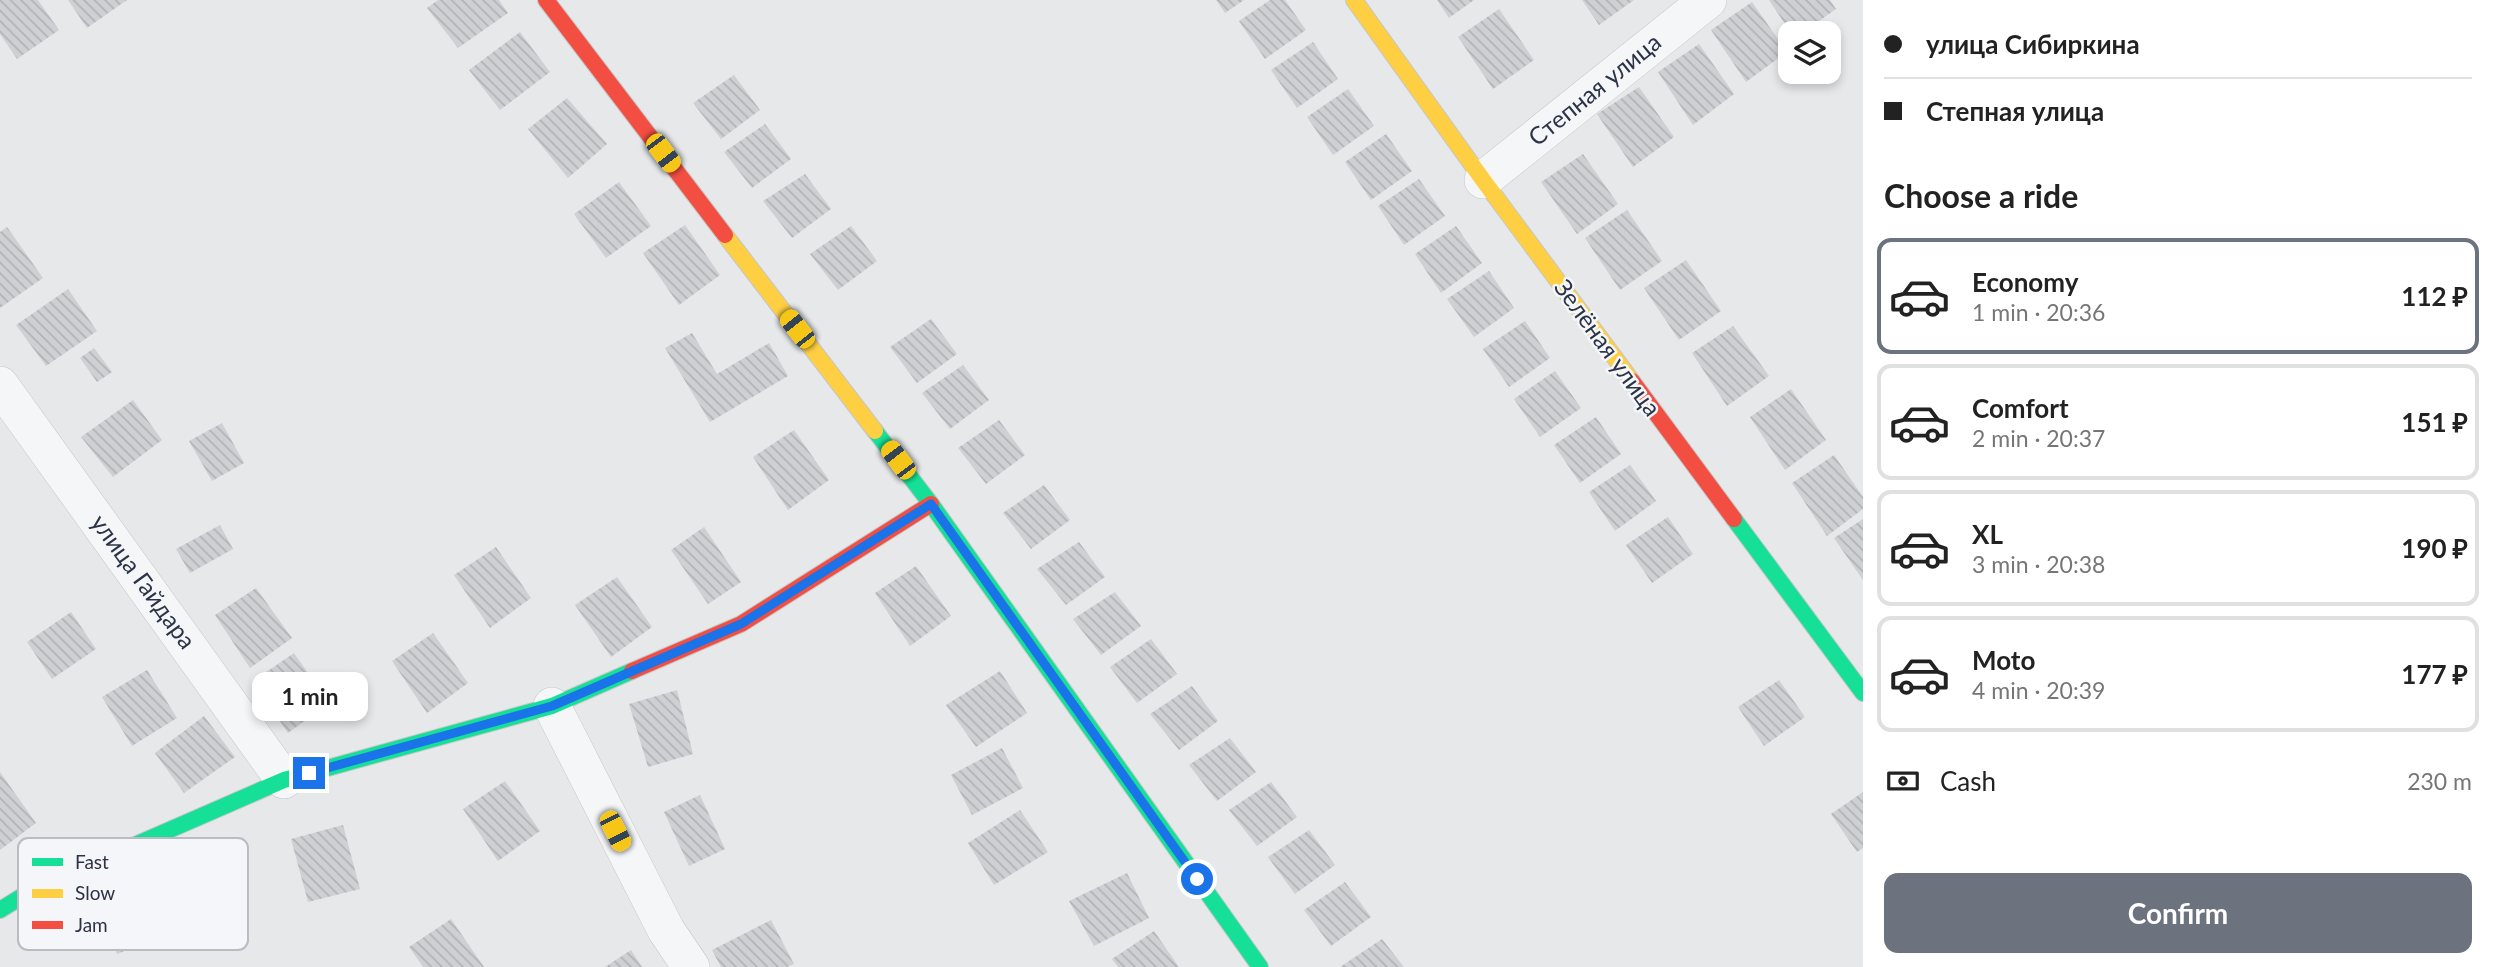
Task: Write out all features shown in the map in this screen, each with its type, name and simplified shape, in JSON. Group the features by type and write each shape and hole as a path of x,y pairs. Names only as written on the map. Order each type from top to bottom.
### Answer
{"street":[{"path":"546,0 931,504 1260,967"},
{"name":"Зелёная улица","path":"1354,0 1483,180 1863,693"},
{"name":"Степная улица","path":"1483,180 1708,0"},
{"name":"улица Гайдара","path":"0,385 284,780"},
{"path":"151,838 284,780 552,706 741,624 931,504"},
{"path":"552,706 666,930 691,967"},
{"path":"0,910 18,899"}],"building":[{"path":"0,0 38,0 59,30 17,59 0,34"},
{"path":"68,0 127,0 87,28"},
{"path":"438,0 499,0 508,13 458,48 427,8"},
{"path":"1216,0 1244,0 1225,13"},
{"path":"1270,0 1285,0 1306,30 1265,59 1239,21"},
{"path":"1437,0 1474,0 1449,18"},
{"path":"1582,0 1634,0 1599,25"},
{"path":"1769,0 1830,0 1836,9 1819,21 1783,21"},
{"path":"1752,2 1778,39 1778,59 1746,82 1711,30"},
{"path":"1499,9 1534,60 1493,89 1458,37"},
{"path":"520,32 550,72 500,110 469,70"},
{"path":"1313,42 1338,79 1297,108 1271,70"},
{"path":"1699,44 1734,94 1693,125 1658,72"},
{"path":"734,75 760,110 721,139 693,103"},
{"path":"1639,87 1674,137 1633,167 1597,114"},
{"path":"1348,89 1374,126 1333,155 1307,117"},
{"path":"567,98 607,144 568,178 528,129"},
{"path":"765,124 791,159 752,188 724,152"},
{"path":"1386,134 1412,171 1371,200 1345,162"},
{"path":"1583,154 1618,204 1577,234 1541,182"},
{"path":"805,174 831,209 792,238 763,201"},
{"path":"1419,179 1445,216 1404,245 1378,206"},
{"path":"619,182 651,226 606,258 574,214"},
{"path":"1627,210 1662,261 1620,290 1585,238"},
{"path":"685,225 720,275 679,305 643,253"},
{"path":"851,226 877,261 838,290 810,254"},
{"path":"1456,226 1482,263 1441,293 1415,254"},
{"path":"7,227 43,278 0,308 0,232"},
{"path":"1686,260 1721,311 1679,340 1644,288"},
{"path":"1489,271 1514,308 1474,337 1447,299"},
{"path":"68,289 97,331 46,366 16,325"},
{"path":"931,319 957,354 917,383 890,347"},
{"path":"1525,321 1550,358 1509,387 1483,349"},
{"path":"1733,326 1769,376 1727,406 1692,353"},
{"path":"692,333 717,374 769,343 788,376 710,422 665,348"},
{"path":"94,348 112,372 97,382 80,358"},
{"path":"963,365 989,400 950,429 922,393"},
{"path":"1555,371 1581,408 1540,437 1514,399"},
{"path":"1791,389 1826,440 1785,470 1750,417"},
{"path":"133,400 162,440 113,477 81,437"},
{"path":"1596,417 1621,454 1580,483 1554,445"},
{"path":"999,420 1025,455 986,484 958,448"},
{"path":"222,423 244,463 212,481 189,441"},
{"path":"794,430 829,480 788,510 753,457"},
{"path":"1834,455 1863,497 1863,509 1827,536 1792,483"},
{"path":"1630,465 1656,501 1615,531 1589,492"},
{"path":"1044,485 1070,520 1031,549 1003,513"},
{"path":"1668,517 1693,554 1652,583 1626,545"},
{"path":"1863,519 1863,580 1834,538"},
{"path":"220,525 233,549 190,573 176,549"},
{"path":"704,527 741,582 708,604 671,550"},
{"path":"1079,542 1105,577 1066,605 1037,569"},
{"path":"496,547 531,598 490,628 454,575"},
{"path":"916,566 951,616 910,646 875,593"},
{"path":"617,577 652,627 611,657 575,605"},
{"path":"256,588 292,638 250,668 215,615"},
{"path":"1115,592 1141,626 1101,655 1073,619"},
{"path":"71,612 96,649 52,679 27,642"},
{"path":"433,633 468,683 427,713 392,661"},
{"path":"1151,639 1177,674 1137,703 1110,667"},
{"path":"294,653 329,703 288,733 253,681"},
{"path":"147,670 177,718 132,746 102,697"},
{"path":"1000,671 1027,713 976,747 946,705"},
{"path":"1779,680 1805,717 1764,746 1738,707"},
{"path":"1192,686 1218,721 1179,750 1150,714"},
{"path":"677,690 693,754 648,767 629,704"},
{"path":"204,716 235,757 184,793 155,753"},
{"path":"1230,738 1256,772 1217,801 1189,765"},
{"path":"1002,748 1023,788 972,815 951,775"},
{"path":"0,772 36,823 0,850"},
{"path":"505,781 540,831 498,861 463,809"},
{"path":"1271,782 1297,817 1257,846 1229,810"},
{"path":"1863,792 1863,848 1857,852 1831,814"},
{"path":"700,795 725,849 689,866 664,812"},
{"path":"1020,810 1048,852 994,885 968,843"},
{"path":"343,825 360,889 308,902 291,839"},
{"path":"1309,830 1335,865 1295,894 1268,857"},
{"path":"1127,873 1149,918 1094,946 1069,901"},
{"path":"1345,882 1371,917 1331,946 1304,910"},
{"path":"451,919 484,967 423,967 409,947"},
{"path":"771,920 794,964 787,967 721,967 712,950"},
{"path":"1154,931 1179,967 1118,967 1112,959"},
{"path":"1382,939 1404,967 1340,967"},
{"path":"631,950 642,967 605,967"}],"traffic: fast":[{"path":"875,431 931,504 1260,967"},
{"path":"1734,519 1863,693"},
{"path":"151,838 284,780 552,706 632,671"},
{"path":"0,910 18,899"}],"traffic: slow":[{"path":"1354,0 1632,381"},
{"path":"725,235 875,431"}],"traffic: jam":[{"path":"546,0 725,235"},
{"path":"1632,381 1734,519"},
{"path":"632,671 741,624 931,504"}],"route":[{"path":"309,773 552,706 741,624 931,504 1197,879"}]}
